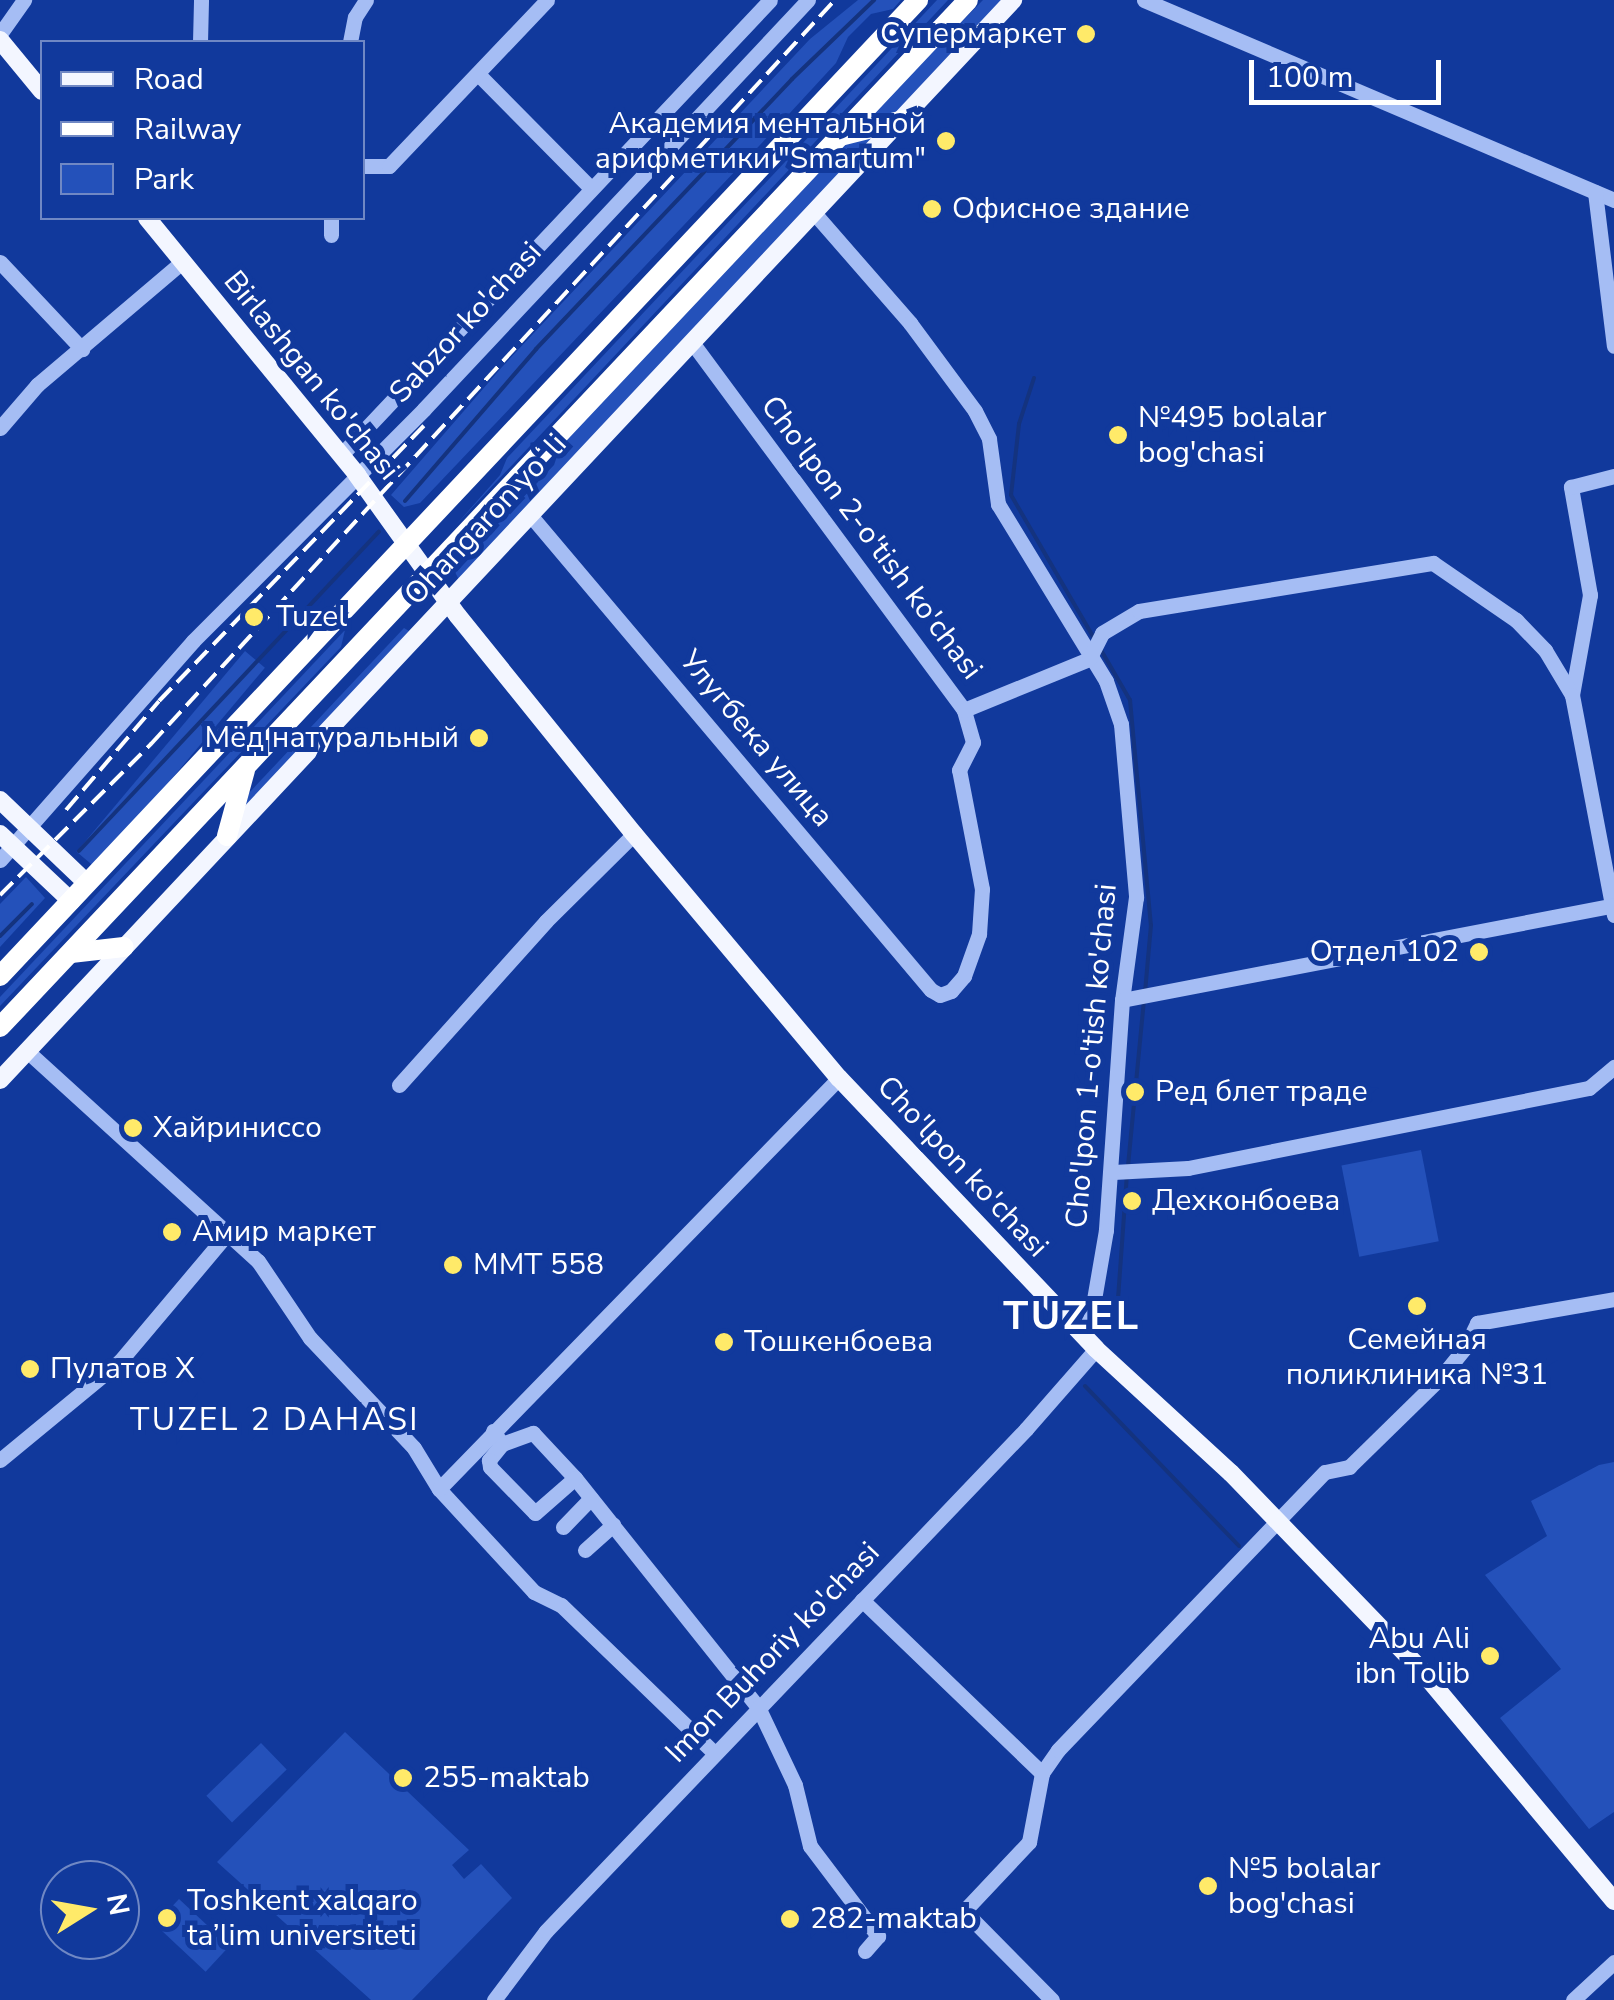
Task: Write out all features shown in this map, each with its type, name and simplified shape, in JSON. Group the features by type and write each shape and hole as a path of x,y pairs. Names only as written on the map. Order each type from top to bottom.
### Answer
{"highway":[{"name":"Ohangaron yoʻli","path":"0,976 918,0"},
{"name":"Ohangaron yoʻli","path":"0,1028 968,0"},
{"path":"838,136 904,120"},
{"path":"228,836 246,767"},
{"path":"71,953 124,947"}],"main road":[{"name":"Ohangaron yoʻli","path":"0,1080 694,345 1013,0"},
{"path":"0,37 40,88"},
{"name":"Birlashgan ko'chasi","path":"149,220 429,570"},
{"name":"Cho'lpon ko'chasi","path":"429,570 448,602 634,834 839,1078 1096,1349 1276,1520 1421,1670 1614,1901"},
{"path":"0,800 87,883"},
{"path":"4,846 70,901"}],"street":[{"path":"0,37 24,0"},
{"path":"200,40 201,0"},
{"path":"350,40 355,17 366,0"},
{"path":"365,166 389,166 547,0"},
{"path":"341,456 770,0"},
{"name":"Sabzor ko'chasi","path":"4,846 28,826 193,641 462,370 808,0"},
{"path":"1144,0 1614,200"},
{"path":"741,30 761,49"},
{"path":"478,74 592,188"},
{"path":"1595,192 1614,346"},
{"name":"Cho'lpon 1-o'tish ko'chasi","path":"815,214 910,324 976,411 988,438 998,504 1094,646 1127,763 1136,897 1127,999 1124,1172 1091,1317 1082,1334"},
{"path":"0,262 82,349"},
{"path":"0,428 36,386 183,262"},
{"name":"Cho'lpon 2-o'tish ko'chasi","path":"694,345 964,710 972,742 959,770 982,889 979,934 964,976 940,995"},
{"path":"1572,696 1590,594 1571,487 1614,476"},
{"name":"Улугбека улица","path":"531,516 931,990 940,995"},
{"path":"964,710 1094,646 1139,611 1433,563 1516,620 1545,650 1572,696 1613,911 1127,999"},
{"path":"399,1085 546,921 634,834"},
{"path":"28,1051 258,1261 310,1338 414,1448 439,1489 534,1592 561,1605 714,1753"},
{"path":"1124,1172 1188,1168 1589,1088 1614,1067"},
{"path":"439,1489 498,1438 839,1078"},
{"path":"0,1460 120,1361 227,1234"},
{"path":"1052,2000 964,1911 1029,1842 1042,1773 1058,1750 1325,1472 1350,1467 1418,1400 1464,1348 1477,1323 1614,1299"},
{"name":"Imon Buhoriy ko'chasi","path":"494,2000 546,1932 1096,1349"},
{"path":"498,1438 533,1434 576,1478 758,1707 795,1784 810,1846 878,1936 865,1951"},
{"path":"498,1438 490,1467 535,1513 576,1478"},
{"path":"563,1527 591,1498"},
{"path":"585,1550 613,1525"},
{"path":"862,1600 1042,1773"},
{"path":"1573,2000 1614,1962"}],"green space":[{"path":"858,0 901,0 893,9 871,14 848,37 836,63 777,127 420,503 404,507 391,495 502,367 810,39"},
{"path":"937,0 948,0 455,526 500,475 507,458"},
{"path":"983,0 1003,0 896,114 867,119"},
{"path":"878,136 459,580 454,570 554,465 561,444 850,140"},
{"path":"404,628 409,631 244,809 248,794"},
{"path":"345,630 341,647 0,1006 0,997"},
{"path":"245,651 265,668 97,868 77,852"},
{"path":"26,877 45,898 0,947 0,904"},
{"path":"1421,1150 1439,1241 1359,1257 1341,1165"},
{"path":"1614,1462 1614,1812 1589,1829 1500,1718 1561,1669 1485,1575 1547,1536 1531,1501 1599,1465"},
{"path":"345,1732 469,1850 452,1865 464,1879 481,1864 512,1898 412,2000 371,2000 217,1862"},
{"path":"261,1743 287,1770 232,1822 206,1796"},
{"path":"179,1899 229,1946 206,1972 155,1925"}],"waterway":[{"path":"405,501 536,349 792,79 874,0"},
{"path":"1034,378 1019,424 1011,495 1094,638"},
{"path":"79,851 379,532"},
{"path":"1101,650 1130,700 1151,925 1145,992"},
{"path":"0,936 32,904"},
{"path":"1128,1166 1144,1001"},
{"path":"1106,1332 1117,1313 1127,1175"},
{"path":"1085,1386 1239,1546"}],"railway":[{"path":"0,895 151,744 835,0"},
{"path":"66,810 159,701 424,426"}],"place":[{"name":"Супермаркет","path":"1086,34"},
{"name":"Академия ментальной арифметики \"Smartum\"","path":"946,141"},
{"name":"Офисное здание","path":"932,209"},
{"name":"№495 bolalar bog'chasi","path":"1118,435"},
{"name":"Tuzel","path":"254,617"},
{"name":"Мёд натуральный","path":"479,738"},
{"name":"Отдел 102","path":"1479,952"},
{"name":"Ред блет траде","path":"1135,1092"},
{"name":"Хайриниссо","path":"133,1128"},
{"name":"Дехконбоева","path":"1132,1201"},
{"name":"Амир маркет","path":"172,1232"},
{"name":"MMT 558","path":"453,1265"},
{"name":"Семейная поликлиника №31","path":"1417,1306"},
{"name":"Тошкенбоева","path":"724,1342"},
{"name":"Пулатов Х","path":"30,1369"},
{"name":"Abu Ali ibn Tolib","path":"1490,1656"},
{"name":"255-maktab","path":"403,1778"},
{"name":"№5 bolalar bog'chasi","path":"1208,1886"},
{"name":"Toshkent xalqaro ta’lim universiteti","path":"167,1918"},
{"name":"282-maktab","path":"790,1919"}],"district":[{"name":"TUZEL","path":"1072,1316"},
{"name":"TUZEL 2 DAHASI","path":"275,1420"}]}
